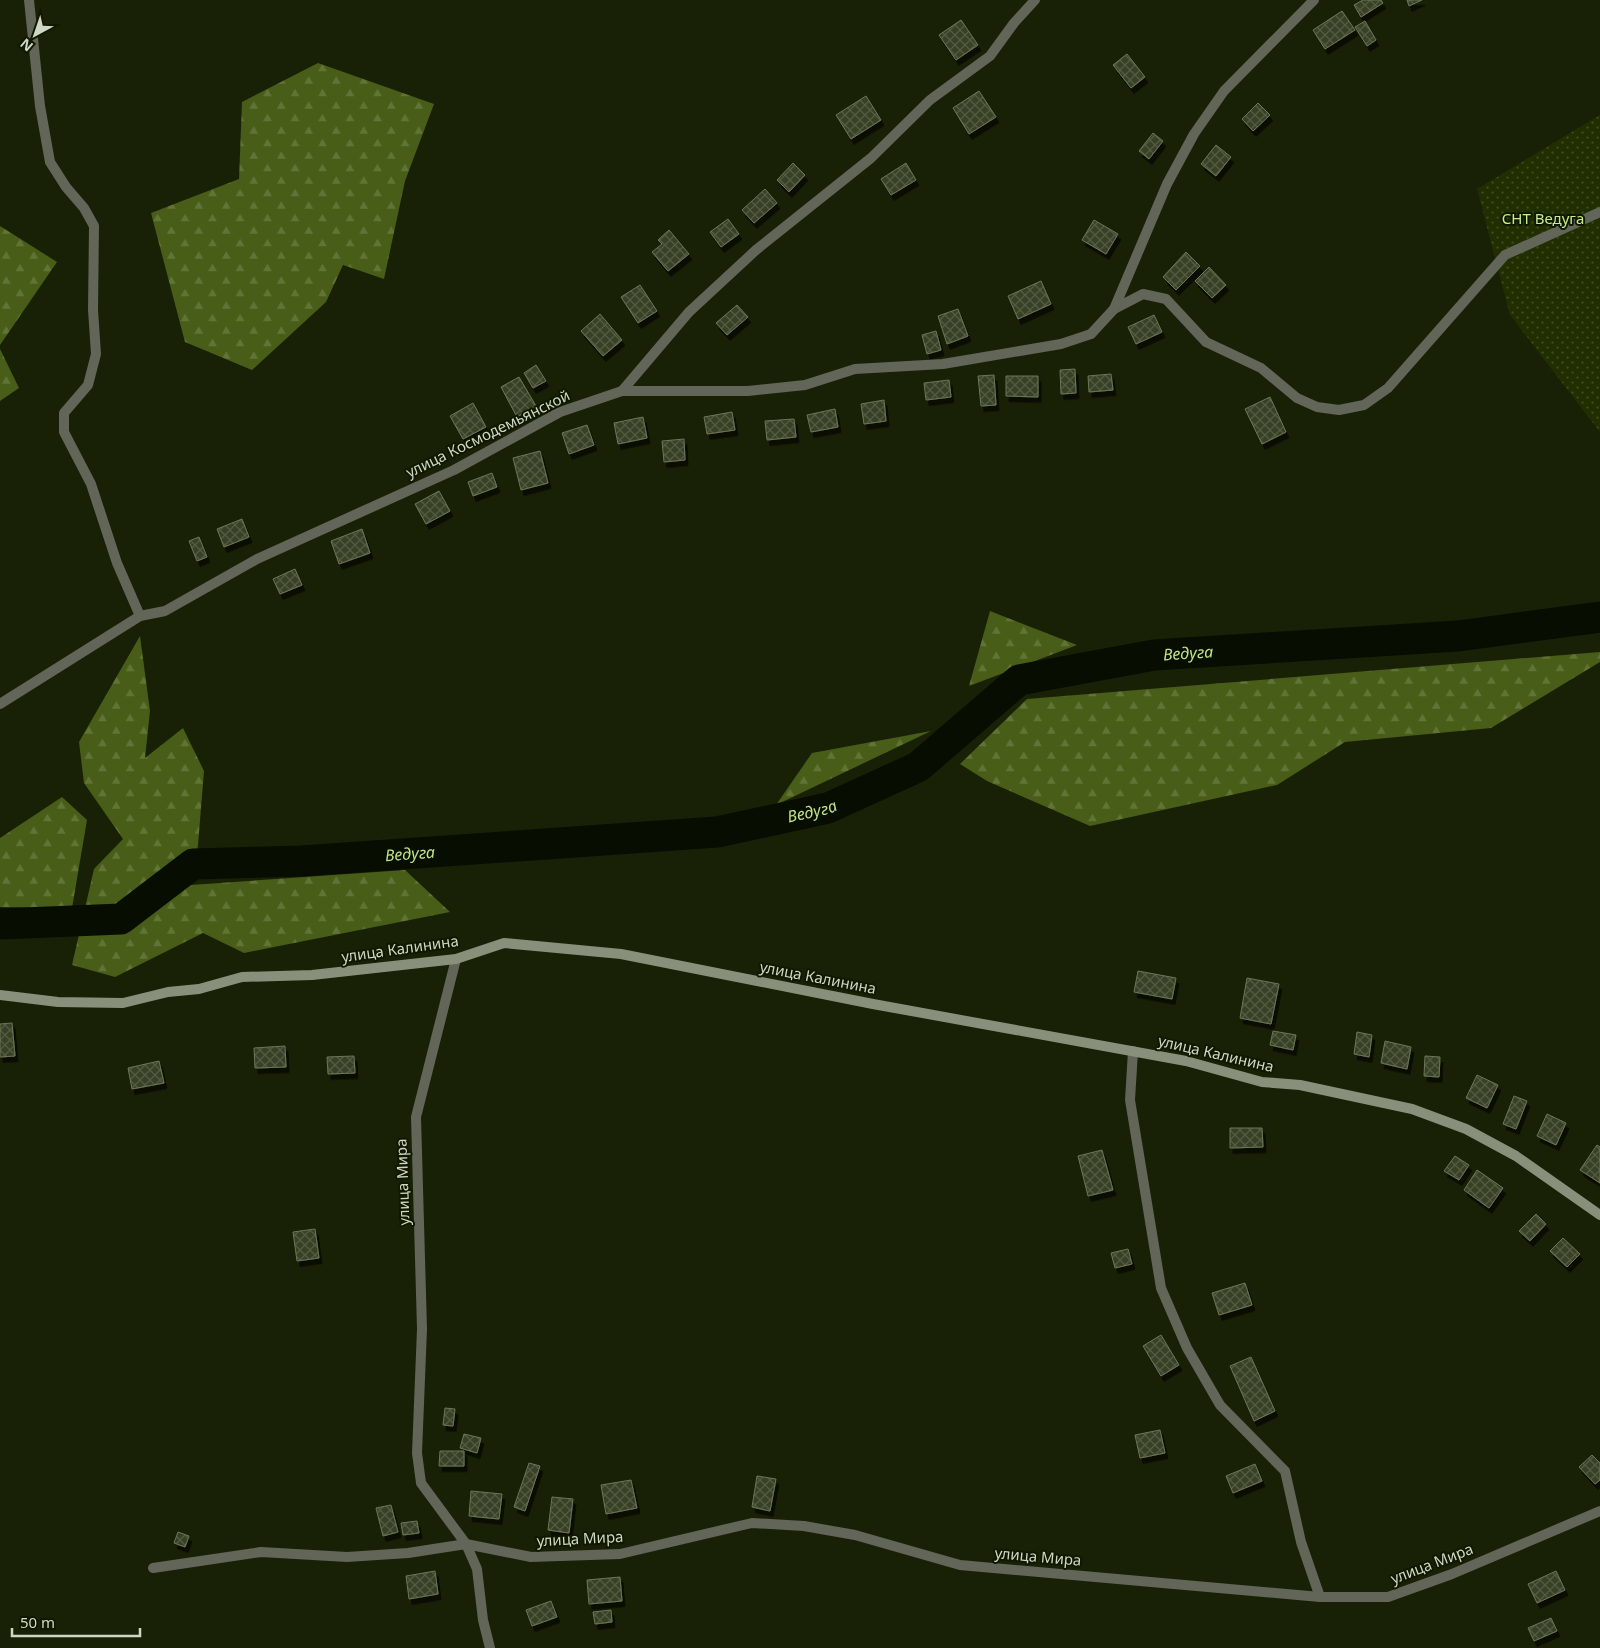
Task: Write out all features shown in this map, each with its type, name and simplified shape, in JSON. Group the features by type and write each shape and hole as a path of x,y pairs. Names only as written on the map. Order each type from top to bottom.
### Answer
{"street":[{"path":"29,0 40,106 50,162 66,187 84,208 94,226 93,310 96,354 88,385 64,413 64,432 92,484 117,563 140,616"},
{"path":"622,391 689,312 756,250 871,158 930,100 990,56 1014,23 1035,0"},
{"path":"1114,309 1166,184 1194,134 1224,91 1314,0"},
{"path":"1114,309 1143,294 1166,299 1206,342 1261,368 1298,398 1317,407 1339,410 1364,406 1388,388 1505,255 1600,212"},
{"name":"улица Космодемьянской","path":"0,704 140,616 165,610 257,559 454,470 560,412 622,391 748,392 805,385 855,369 943,364 1061,344 1091,334 1114,309"},
{"name":"улица Калинина","path":"0,995 58,1002 123,1003 168,992 199,989 242,977 312,975 456,959 504,943 621,954 873,1004 1186,1061 1262,1082 1300,1085 1412,1109 1466,1129 1516,1156 1600,1215"},
{"name":"улица Мира","path":"456,959 416,1117 422,1329 417,1453 421,1484 466,1544 477,1569 483,1620 490,1648"},
{"path":"1133,1051 1130,1100 1161,1288 1187,1348 1220,1405 1285,1471 1301,1542 1320,1597"},
{"name":"улица Мира","path":"153,1568 261,1552 347,1557 408,1553 466,1544 531,1557 620,1554 752,1523 804,1526 855,1535 960,1565 1320,1597 1388,1597 1452,1574 1600,1511"}],"green space":[{"path":"318,63 434,104 405,181 384,279 343,265 326,302 252,370 185,342 151,213 239,179 242,102"},
{"name":"СНТ Ведуга","path":"1600,115 1600,432 1510,315 1477,189"},
{"path":"0,226 57,262 0,345"},
{"path":"0,349 19,388 0,401"},
{"path":"990,611 1077,645 969,686"},
{"path":"140,636 150,711 145,758 183,728 204,771 198,845 191,885 405,870 450,912 244,953 203,933 115,977 72,965 94,869 123,839 84,783 79,742"},
{"path":"1600,652 1600,662 1491,728 1345,742 1277,785 1090,826 987,781 960,764 1027,699"},
{"path":"931,731 776,805 812,753"},
{"path":"62,797 87,820 72,908 0,907 0,838"}],"building":[{"path":"1363,0 1381,0 1383,3 1361,17 1354,5"},
{"path":"1407,0 1422,0 1409,6"},
{"path":"1342,11 1355,30 1325,49 1313,30"},
{"path":"961,20 978,45 956,60 939,35"},
{"path":"1365,21 1376,40 1367,46 1355,27"},
{"path":"1127,54 1145,77 1131,88 1113,65"},
{"path":"979,91 996,117 969,134 953,108"},
{"path":"866,96 881,120 851,139 836,115"},
{"path":"1258,103 1270,115 1253,131 1242,119"},
{"path":"1153,133 1163,141 1149,159 1139,151"},
{"path":"1216,145 1231,157 1216,176 1201,164"},
{"path":"793,163 805,175 789,192 777,180"},
{"path":"906,163 916,180 891,195 881,179"},
{"path":"765,189 777,203 754,223 742,210"},
{"path":"728,219 739,234 721,247 710,232"},
{"path":"1094,220 1118,234 1106,254 1082,240"},
{"path":"669,230 689,254 668,271 652,252 662,244 658,240"},
{"path":"1186,252 1200,266 1176,290 1163,277"},
{"path":"1209,267 1226,285 1212,298 1195,281"},
{"path":"1041,281 1051,304 1018,319 1008,296"},
{"path":"640,285 657,311 638,323 621,297"},
{"path":"737,305 748,317 727,335 716,323"},
{"path":"958,309 968,336 947,344 938,316"},
{"path":"600,314 622,340 603,356 581,331"},
{"path":"1154,315 1162,332 1136,344 1128,327"},
{"path":"936,331 941,350 927,354 922,335"},
{"path":"536,365 546,381 533,388 524,373"},
{"path":"1075,369 1076,393 1061,394 1060,370"},
{"path":"1111,374 1113,390 1089,392 1088,376"},
{"path":"994,375 996,405 981,406 978,376"},
{"path":"1006,376 1038,376 1038,397 1006,396"},
{"path":"519,377 536,406 517,417 501,387"},
{"path":"949,380 951,397 926,400 924,383"},
{"path":"1270,397 1286,432 1262,444 1245,409"},
{"path":"884,400 886,421 864,424 861,404"},
{"path":"473,403 486,427 463,439 450,416"},
{"path":"835,409 838,427 811,432 807,415"},
{"path":"732,412 735,430 707,434 704,417"},
{"path":"643,417 647,438 618,444 614,423"},
{"path":"794,419 796,437 767,440 765,421"},
{"path":"587,425 594,445 569,454 562,433"},
{"path":"684,439 685,460 664,462 662,441"},
{"path":"540,451 548,483 521,490 513,458"},
{"path":"492,473 497,487 473,496 468,482"},
{"path":"439,491 450,511 426,524 415,504"},
{"path":"242,519 249,537 224,547 217,529"},
{"path":"362,529 370,553 339,564 331,541"},
{"path":"199,537 207,557 197,561 189,541"},
{"path":"295,569 302,585 280,594 273,579"},
{"path":"1138,971 1176,978 1172,999 1134,992"},
{"path":"1247,978 1279,984 1271,1024 1240,1018"},
{"path":"12,1023 15,1056 0,1057 0,1024"},
{"path":"1273,1031 1296,1035 1293,1050 1270,1045"},
{"path":"1357,1032 1372,1035 1369,1057 1354,1054"},
{"path":"1385,1041 1411,1047 1407,1069 1381,1063"},
{"path":"285,1046 286,1067 255,1068 254,1048"},
{"path":"354,1056 355,1073 328,1074 327,1057"},
{"path":"1425,1056 1440,1057 1439,1077 1424,1076"},
{"path":"159,1061 164,1083 132,1089 128,1068"},
{"path":"1477,1075 1498,1085 1487,1108 1466,1098"},
{"path":"1514,1096 1527,1101 1516,1129 1503,1124"},
{"path":"1547,1114 1566,1123 1556,1145 1537,1136"},
{"path":"1230,1128 1262,1128 1263,1147 1230,1148"},
{"path":"1597,1145 1600,1147 1600,1183 1580,1170"},
{"path":"1102,1150 1113,1190 1088,1196 1078,1156"},
{"path":"1455,1156 1469,1165 1459,1180 1444,1171"},
{"path":"1477,1170 1503,1188 1489,1208 1464,1190"},
{"path":"1536,1214 1546,1224 1530,1241 1519,1231"},
{"path":"315,1229 319,1258 297,1261 293,1232"},
{"path":"1563,1238 1580,1254 1567,1267 1550,1251"},
{"path":"1128,1249 1132,1264 1115,1268 1111,1253"},
{"path":"1245,1283 1252,1305 1219,1315 1212,1293"},
{"path":"1161,1335 1179,1365 1161,1376 1143,1346"},
{"path":"1251,1357 1275,1411 1254,1421 1230,1366"},
{"path":"445,1408 455,1409 453,1426 443,1425"},
{"path":"1160,1430 1165,1453 1140,1458 1135,1435"},
{"path":"464,1434 481,1438 477,1453 460,1448"},
{"path":"440,1451 464,1451 464,1466 439,1466"},
{"path":"1592,1455 1600,1463 1600,1480 1595,1484 1579,1467"},
{"path":"529,1463 540,1466 525,1511 514,1507"},
{"path":"1255,1464 1262,1481 1233,1493 1226,1476"},
{"path":"757,1476 776,1479 770,1511 752,1507"},
{"path":"631,1480 637,1508 606,1514 601,1485"},
{"path":"471,1491 502,1494 499,1519 469,1516"},
{"path":"552,1497 573,1499 569,1533 548,1530"},
{"path":"391,1505 398,1532 383,1536 376,1508"},
{"path":"417,1521 419,1533 403,1535 401,1523"},
{"path":"178,1532 189,1536 185,1547 174,1543"},
{"path":"435,1571 438,1594 409,1599 406,1576"},
{"path":"1556,1571 1565,1590 1537,1603 1528,1584"},
{"path":"620,1577 622,1601 589,1604 587,1580"},
{"path":"551,1601 557,1617 532,1626 526,1610"},
{"path":"611,1610 612,1622 595,1624 593,1612"},
{"path":"1551,1618 1557,1631 1534,1641 1528,1628"}],"waterway":[{"name":"Ведуга","path":"0,924 121,919 193,864 302,861 717,832 828,808 918,767 1019,680 1154,655 1458,636 1600,617"}]}
